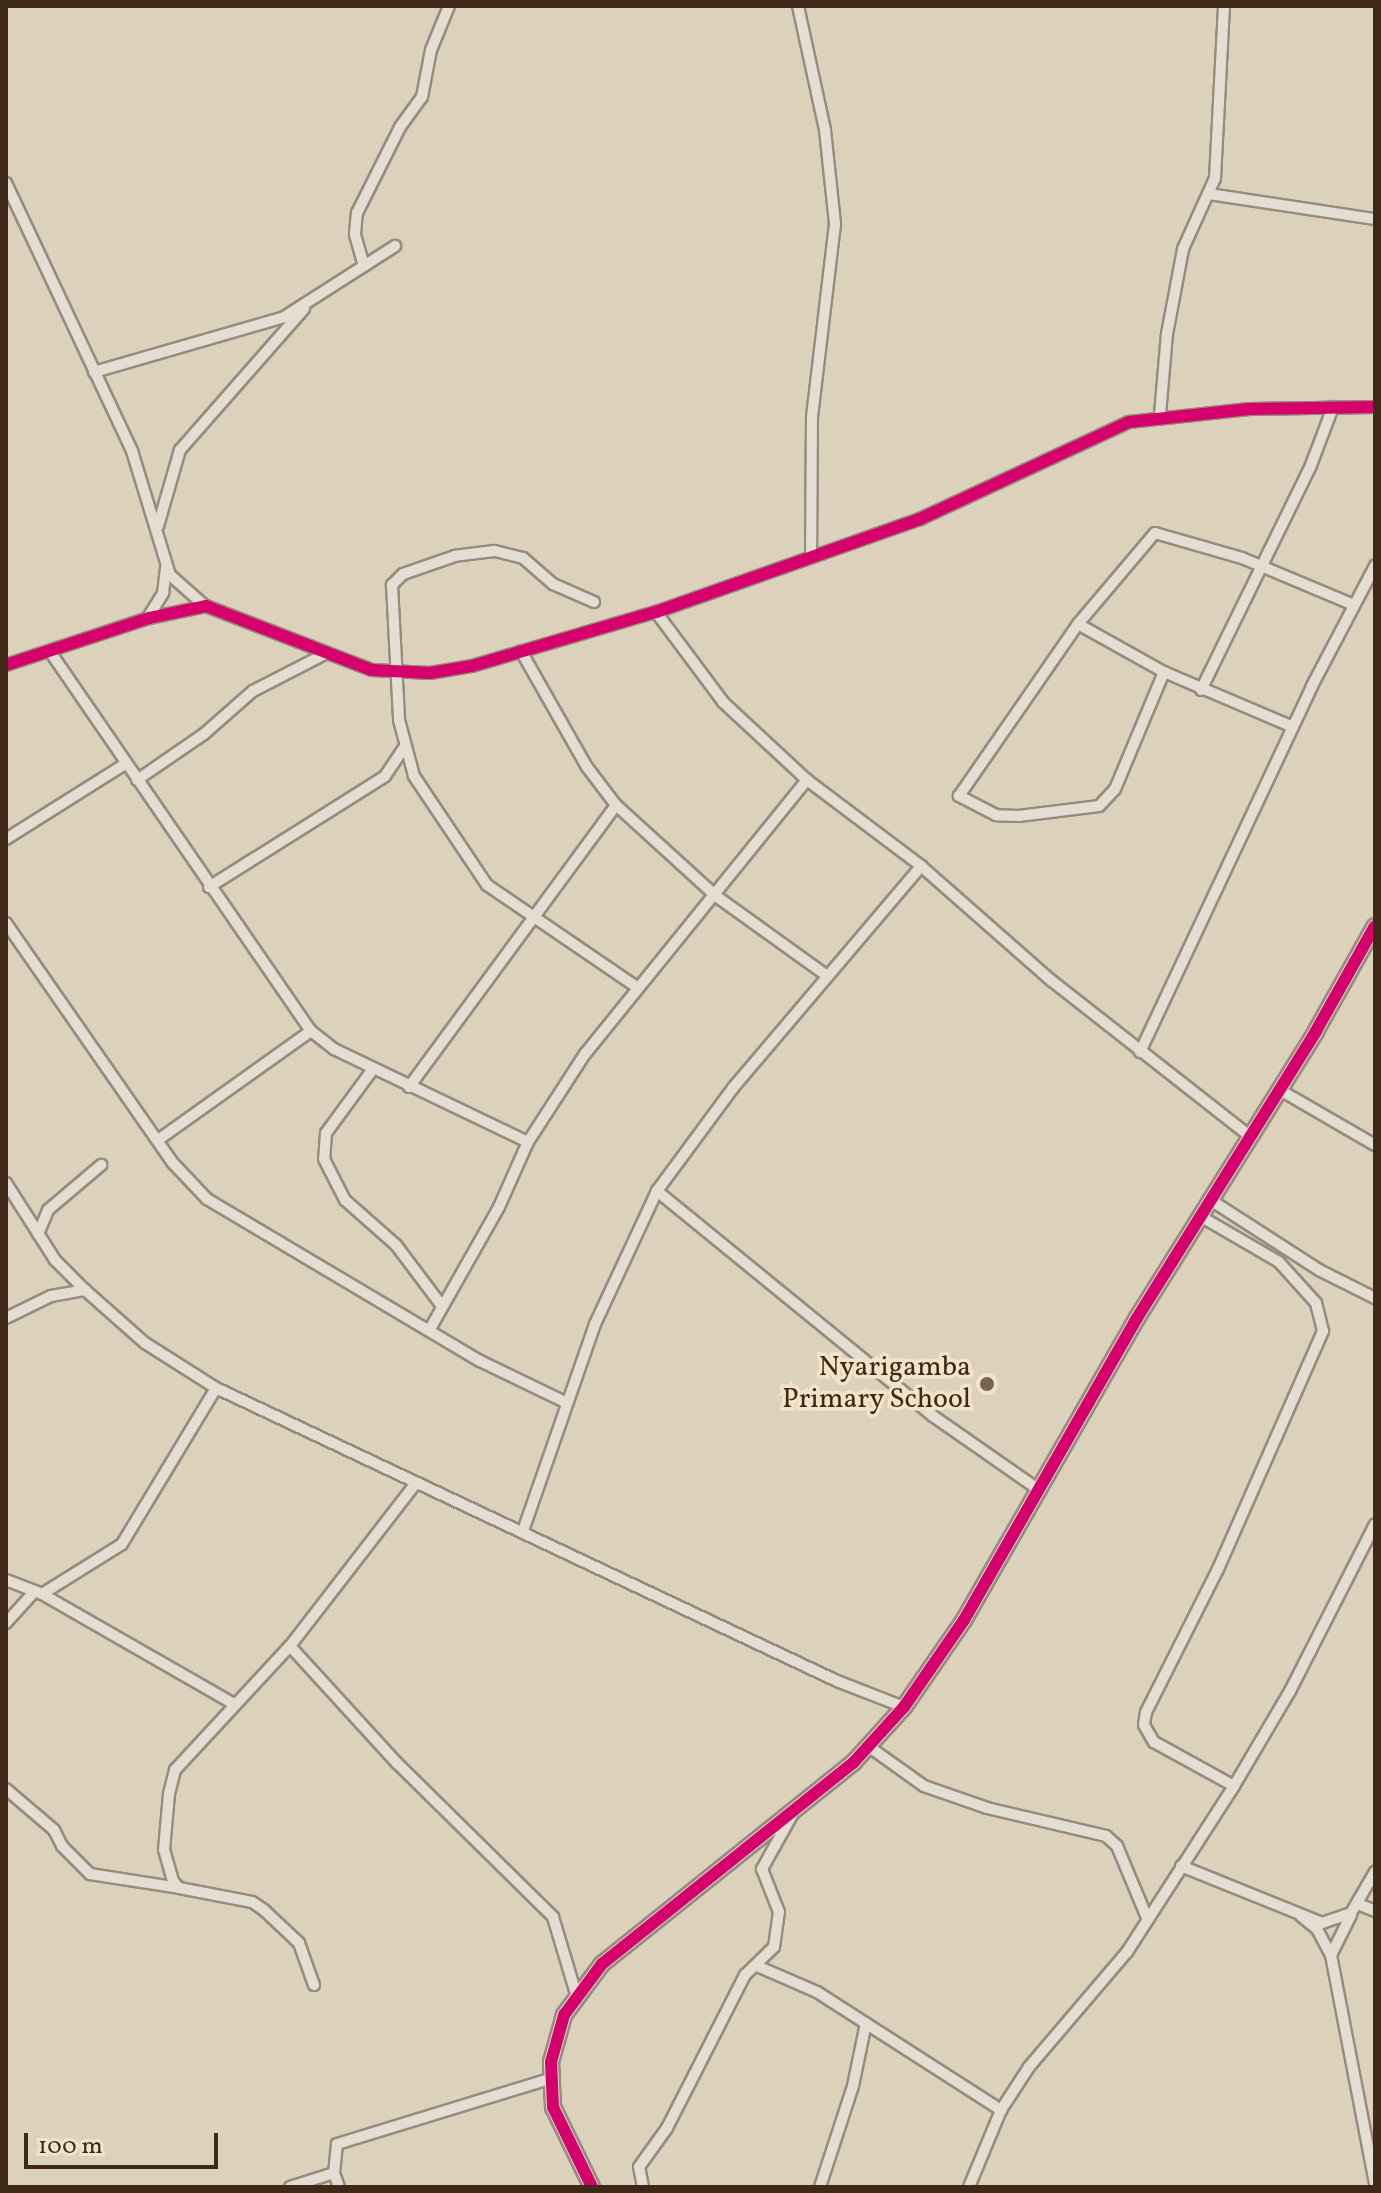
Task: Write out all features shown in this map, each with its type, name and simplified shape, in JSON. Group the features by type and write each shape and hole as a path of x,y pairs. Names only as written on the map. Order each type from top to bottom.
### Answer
{"street":[{"path":"364,266 355,234 357,213 400,127 422,97 431,50 449,6"},
{"path":"798,6 825,130 835,224 833,273 812,418 811,557"},
{"path":"1160,415 1183,249 1209,194 1220,141 1224,6"},
{"path":"6,183 132,451 158,526 166,565 177,586 206,606 323,655 396,674 461,668 656,612 920,519 1096,434 1160,415 1375,407"},
{"path":"1209,194 1375,219"},
{"path":"6,214 19,211"},
{"path":"94,372 252,330 308,305 395,246"},
{"path":"158,526 180,450 308,305"},
{"path":"1201,690 1311,465 1333,407"},
{"path":"1164,672 1109,800 1082,810 1019,816 976,807 959,796 1078,624 1126,562 1155,533 1187,539 1354,605"},
{"path":"594,602 553,584 523,558 494,551 440,559 403,574 392,585 396,674 404,748 416,779 487,885 638,988"},
{"path":"147,619 163,593 166,565"},
{"path":"1140,1052 1293,727 1375,566"},
{"path":"6,665 51,653 147,619 206,606"},
{"path":"656,612 723,702 807,780 921,866 1140,1052 1251,1137"},
{"path":"1078,624 1201,690 1293,727"},
{"path":"521,651 587,767 616,805 716,896 826,975"},
{"path":"51,653 209,887 311,1031 373,1069 528,1142"},
{"path":"137,780 204,734 253,691 323,655"},
{"path":"209,887 389,772 404,748"},
{"path":"6,839 125,764"},
{"path":"389,772 416,779"},
{"path":"430,1329 499,1207 528,1142 585,1054 807,780"},
{"path":"409,1087 616,805"},
{"path":"523,1531 565,1402 623,1255 657,1191 826,975 921,866"},
{"path":"6,923 158,1140 207,1199 480,1361 565,1402"},
{"path":"592,2187 553,2107 550,2079 553,2045 577,1997 625,1945 793,1812 868,1746 904,1707 964,1620 1209,1199 1280,1090 1375,926"},
{"path":"158,1140 311,1031"},
{"path":"373,1069 326,1133 324,1159 345,1200 396,1245 442,1306"},
{"path":"1280,1090 1375,1145"},
{"path":"38,1234 48,1210 101,1165"},
{"path":"6,1183 38,1234 85,1290 145,1343 216,1388 837,1681 904,1707"},
{"path":"657,1191 933,1416 1039,1490"},
{"path":"1209,1199 1319,1270 1375,1298"},
{"path":"1200,1216 1279,1262 1316,1303 1323,1331 1218,1569 1146,1712 1144,1725 1154,1742 1234,1786"},
{"path":"6,1318 51,1296 85,1290"},
{"path":"6,1623 39,1593 122,1544 216,1388"},
{"path":"179,1888 164,1850 172,1778 232,1703 290,1646 415,1484"},
{"path":"969,2187 1001,2110 1059,2028 1148,1920 1234,1786 1290,1691 1375,1524"},
{"path":"6,1580 39,1593 232,1703"},
{"path":"290,1646 397,1763 553,1917 577,1997"},
{"path":"868,1746 924,1786 987,1808 1106,1836 1117,1846 1148,1920"},
{"path":"6,1789 54,1830 62,1846 90,1874 252,1902 299,1943 314,1985"},
{"path":"643,2187 639,2167 667,2128 745,1975 774,1947 778,1924 762,1869 793,1812"},
{"path":"1181,1866 1301,1916 1333,1923 1355,1909 1375,1911"},
{"path":"1331,1955 1375,1872"},
{"path":"1301,1916 1317,1929 1331,1955 1375,2184"},
{"path":"757,1966 797,1980 1001,2110"},
{"path":"820,2187 853,2086 866,2023"},
{"path":"339,2187 334,2173 336,2147 344,2141 550,2079"},
{"path":"290,2187 334,2173"}],"cycle path":[{"path":"6,665 149,618 206,606 372,670 430,673 472,666 656,612 920,519 1129,422 1249,409 1375,407"},
{"path":"592,2187 553,2107 551,2062 564,2015 602,1964 853,1763 904,1707 964,1620 1137,1318 1316,1031 1375,926"}],"place":[{"name":"Nyarigamba Primary School","path":"987,1384"}]}
